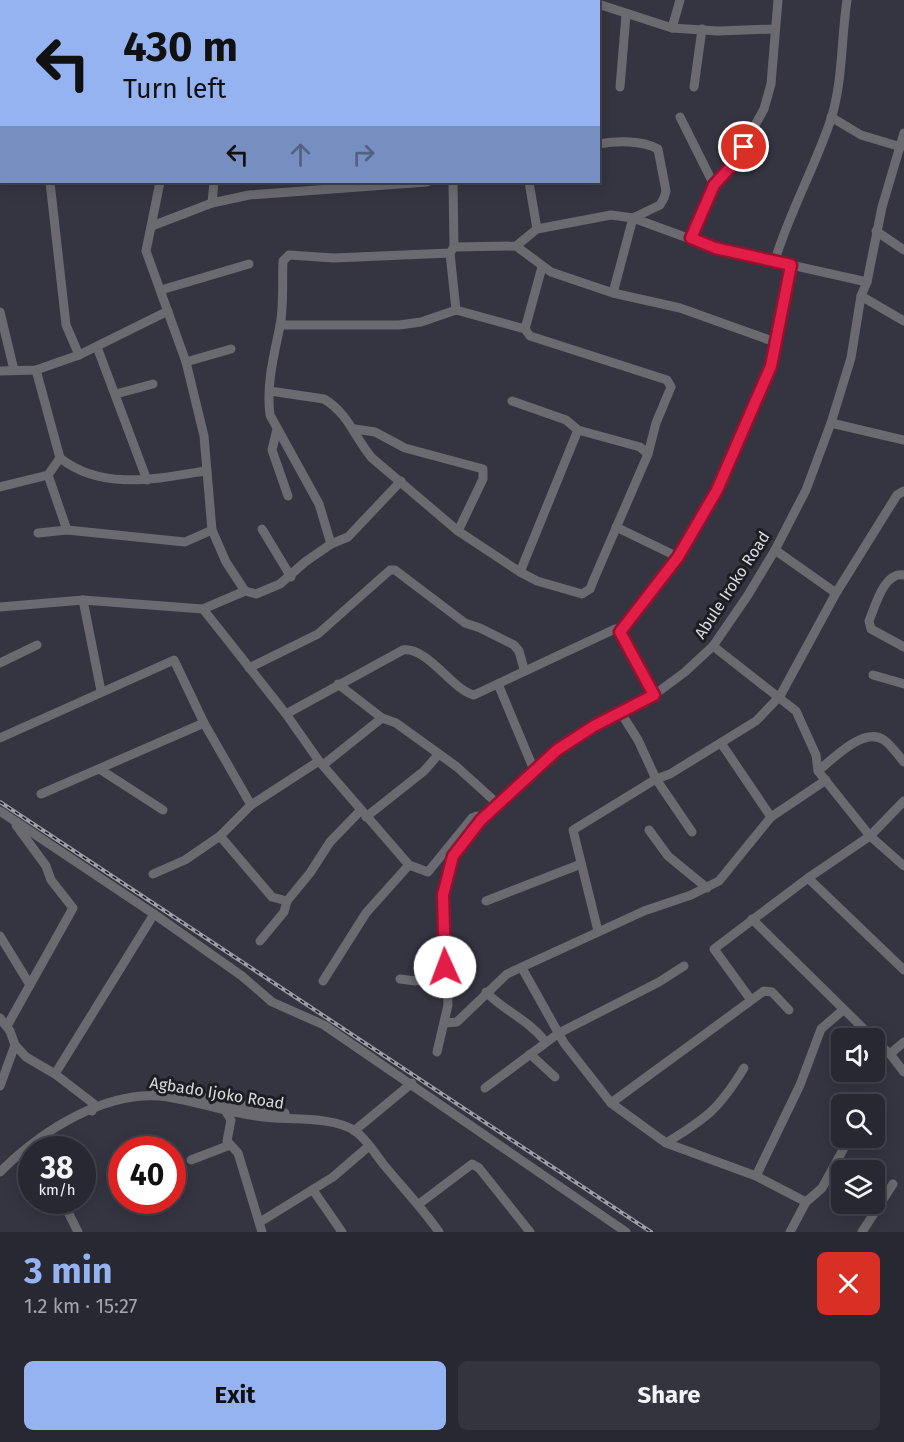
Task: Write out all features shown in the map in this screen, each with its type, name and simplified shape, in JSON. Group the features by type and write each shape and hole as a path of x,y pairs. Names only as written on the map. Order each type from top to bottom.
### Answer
{"street":[{"path":"672,28 680,0"},
{"path":"691,238 714,185 735,162 764,110 771,84 778,0"},
{"path":"775,260 785,227 813,168 831,117 836,98 847,0"},
{"path":"600,5 626,15 641,16 672,28 774,29"},
{"path":"620,87 626,15"},
{"path":"694,87 702,29"},
{"path":"680,117 714,185"},
{"path":"831,117 861,135 901,147"},
{"name":"Abule Iroko Road","path":"437,1052 445,1023 449,989 445,967 444,883 453,856 481,820 534,770 566,744 654,695 685,672 713,646 775,550 806,490 831,423 851,358 861,296 867,282 876,231 904,133"},
{"path":"600,144 615,142 652,146 658,149 666,191 660,205 633,218 613,293"},
{"path":"895,166 904,173"},
{"path":"50,183 66,325 79,355"},
{"path":"160,183 146,251 186,362 204,436 205,471 212,530 226,562 245,591"},
{"path":"212,203 214,183"},
{"path":"152,226 212,203 249,195 413,183"},
{"path":"453,183 452,250 456,310"},
{"path":"529,183 537,229"},
{"path":"332,544 319,504 270,415 274,345 280,325 283,261 289,255 334,258 516,246 537,229 611,215 633,218 715,248 867,282"},
{"path":"876,231 904,250"},
{"path":"516,246 542,267 613,293 680,308 775,342"},
{"path":"160,290 249,264"},
{"path":"620,632 678,557 717,490 771,366 791,265"},
{"path":"525,329 542,267"},
{"path":"861,296 904,321"},
{"path":"270,391 324,399 355,429 362,446 372,458 458,531 537,581 582,594 590,589 648,454 670,383 530,336 525,329 456,310 421,322 399,325 280,325"},
{"path":"0,371 36,370 79,355 168,311"},
{"path":"0,312 14,370"},
{"path":"98,347 147,480"},
{"path":"186,362 231,349"},
{"path":"36,370 60,458 73,468 100,478 147,480 205,471"},
{"path":"116,394 153,384"},
{"path":"512,401 566,420 578,430 640,447 648,454"},
{"path":"831,423 904,440"},
{"path":"277,429 272,450 288,496"},
{"path":"355,429 375,432 405,448 483,469 483,479 458,531"},
{"path":"520,572 578,430"},
{"path":"0,487 48,476 60,458"},
{"path":"48,476 67,530"},
{"path":"0,607 83,600 203,609 245,591 256,594 291,577 305,562 332,544 348,537 365,522 401,481"},
{"path":"598,931 573,834 576,825 592,819 656,778 670,774 756,721 780,696 836,593 897,495 904,491"},
{"path":"616,527 678,557"},
{"path":"262,528 291,577"},
{"path":"38,533 67,530 185,542 212,530"},
{"path":"775,550 836,593"},
{"path":"249,668 318,634 390,570 395,570 465,624 480,628 514,645 519,651 524,669"},
{"path":"904,575 897,574 889,579 869,621 872,629 904,647"},
{"path":"83,600 101,691"},
{"path":"203,609 286,714 321,763 409,866 428,872 467,823 477,816 481,820"},
{"path":"286,714 338,684 408,650 433,664 471,695 498,684 524,669 619,628 654,695"},
{"path":"0,663 37,645"},
{"path":"713,646 780,696 796,711 816,754 819,771 870,836 904,866"},
{"path":"0,738 174,660 204,723 251,805"},
{"path":"873,675 904,684"},
{"path":"338,684 382,718 396,723 457,767 499,805"},
{"path":"498,684 534,770"},
{"path":"621,713 638,740 656,778 692,832"},
{"path":"153,874 185,860 220,836 251,805 321,763 382,718"},
{"path":"41,794 101,770 204,723"},
{"path":"819,771 858,741 868,737 884,740 904,762"},
{"path":"722,743 771,817"},
{"path":"260,941 284,912 287,901 310,873 330,842 363,814 424,771 438,755"},
{"path":"101,770 163,810"},
{"path":"445,1023 457,1022 507,975 598,931 707,888 719,881 771,817 826,780"},
{"path":"751,1000 714,949 808,878 870,836 904,801"},
{"path":"0,811 154,914 242,976 272,1002 324,1025 412,1083 626,1232"},
{"path":"12,820 46,866 51,880 73,908 30,985 3,1022 15,1045 38,1066 55,1074 94,1104 92,1110"},
{"path":"649,830 668,856 707,888"},
{"path":"220,836 272,897 287,901"},
{"path":"486,901 582,864"},
{"path":"323,981 366,913 409,866"},
{"path":"808,878 904,970"},
{"path":"55,1074 154,914"},
{"path":"752,919 862,1028"},
{"path":"0,936 30,985"},
{"path":"485,1088 558,1033 659,982 684,966"},
{"path":"400,979 416,981 445,967"},
{"path":"522,968 558,1033 576,1060 611,1103 666,1143 756,1176 806,1202"},
{"path":"611,1103 751,1000 768,990 789,1010"},
{"path":"486,993 493,1000 523,1018 545,1041"},
{"path":"756,1176 800,1085 821,1029 843,1010"},
{"path":"890,1054 904,1042"},
{"path":"0,1086 15,1045"},
{"path":"885,1049 904,1072"},
{"path":"530,1054 555,1077"},
{"path":"666,1143 708,1118 729,1093 744,1068"},
{"path":"354,1131 412,1083"},
{"path":"152,1088 285,1113"},
{"name":"Agbado Ijoko Road","path":"47,1136 57,1126 115,1100 143,1096 166,1097 258,1117 325,1122 354,1131 419,1204 439,1232"},
{"path":"225,1110 231,1120 227,1136 230,1145 238,1153 261,1227 369,1146"},
{"path":"191,1160 230,1145"},
{"path":"789,1232 806,1202 822,1188 844,1148"},
{"name":"Agbado Ijoko Road","path":"0,1172 18,1159"},
{"path":"419,1204 472,1164 480,1168 530,1232"},
{"path":"862,1232 893,1184"},
{"path":"313,1190 342,1232"},
{"path":"69,1214 78,1232"}],"railway":[{"path":"0,802 651,1232"}],"route":[{"path":"445,967 443,895 444,883 453,856 481,820 557,750 594,726 654,695 620,632 678,557 709,508 771,366 791,265 715,248 691,238 714,185 724,176 744,147"}]}
